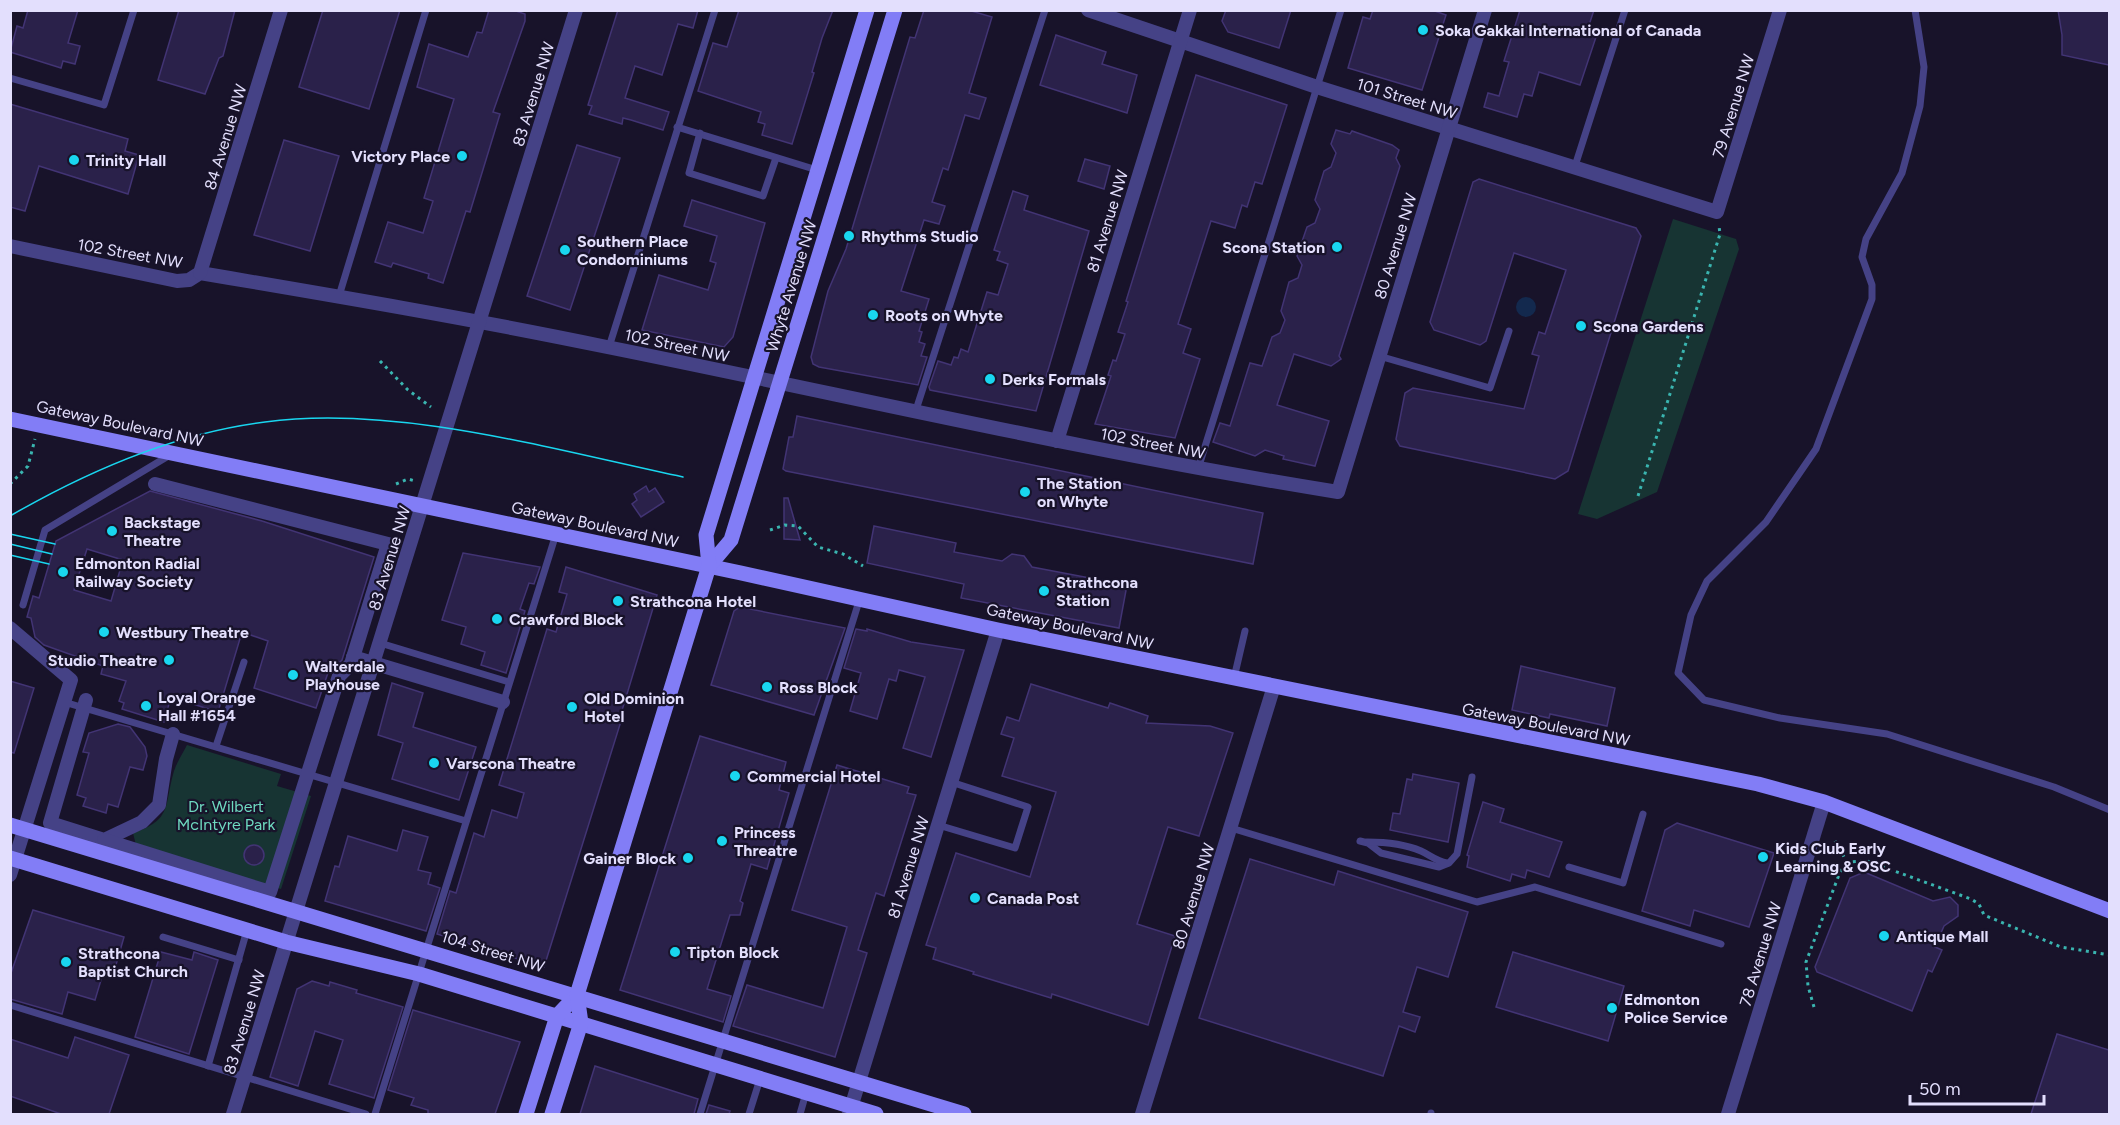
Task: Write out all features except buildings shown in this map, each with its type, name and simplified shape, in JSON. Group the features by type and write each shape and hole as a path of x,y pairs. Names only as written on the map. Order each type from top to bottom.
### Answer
{"main road":[{"name":"Whyte Avenue NW","path":"552,1114 581,1023 578,995 709,566 706,535 867,10"},
{"name":"Whyte Avenue NW","path":"709,566 731,540 895,10"},
{"name":"Gateway Boulevard NW","path":"10,419 860,598 998,630 1758,784 1824,802 2109,911"},
{"name":"104 Street NW","path":"17,827 578,995 964,1114"},
{"path":"12,864 286,942 419,975 806,1093 850,1111 876,1114"},
{"name":"Whyte Avenue NW","path":"526,1114 557,1016 578,995"}],"street":[{"name":"84 Avenue NW","path":"201,273 281,10"},
{"name":"83 Avenue NW","path":"233,1114 576,10"},
{"name":"101 Street NW","path":"1088,10 1317,87 1717,212"},
{"name":"81 Avenue NW","path":"1057,441 1190,10"},
{"name":"80 Avenue NW","path":"1338,492 1485,10"},
{"name":"79 Avenue NW","path":"1717,212 1780,10"},
{"name":"102 Street NW","path":"10,246 177,281 189,280 201,273 480,322 609,347 915,413 1198,469 1338,492"},
{"path":"85,704 50,823 270,892 339,675 353,657 388,544 155,484"},
{"path":"10,628 71,680 17,827 12,864"},
{"name":"81 Avenue NW","path":"850,1111 998,630"},
{"path":"353,657 503,702"},
{"name":"80 Avenue NW","path":"1142,1114 1274,686"},
{"path":"104,840 142,822 159,805 166,759 173,734"},
{"name":"78 Avenue NW","path":"1728,1114 1824,802"}],"lane":[{"path":"10,78 104,105 134,10"},
{"path":"339,296 426,10"},
{"path":"609,347 715,10"},
{"path":"915,413 1045,10"},
{"path":"1198,469 1341,10"},
{"path":"1575,166 1625,10"},
{"path":"1915,10 1924,67 1920,106 1902,173 1866,239 1862,257 1872,285 1872,299 1816,449 1766,522 1707,581 1691,615 1678,673 1704,700 1780,718 1887,734 2054,788 2109,810"},
{"path":"677,127 817,170"},
{"path":"700,133 689,173 764,196 776,158"},
{"path":"1379,356 1490,388 1509,331"},
{"path":"22,605 45,530 175,453"},
{"path":"375,1114 556,534"},
{"path":"700,1114 860,598"},
{"path":"1234,679 1245,631"},
{"path":"380,643 509,682"},
{"path":"216,746 244,662"},
{"path":"64,702 85,704 173,734 466,821"},
{"path":"1449,863 1436,860 1420,850 1380,842 1364,842 1382,852 1414,861 1439,867 1449,863 1457,854 1472,777"},
{"path":"938,825 1015,848 1028,807 951,782"},
{"path":"1569,867 1623,883 1643,814"},
{"path":"1231,828 1477,902 1535,887 1721,944"},
{"path":"208,1066 248,930"},
{"path":"163,937 238,960"},
{"path":"10,1005 366,1114"},
{"path":"749,1114 760,1079"},
{"path":"800,1114 806,1093"}],"path":[{"path":"1638,496 1720,234 1717,212"},
{"path":"381,361 408,390 431,407"},
{"path":"10,484 28,466 34,446"},
{"path":"770,530 785,525 798,526 820,549 843,554 862,566"},
{"path":"1835,841 1847,862"},
{"path":"1847,862 1866,861 1971,899 1979,904 1984,915 2061,947 2109,955"},
{"path":"1814,1007 1808,986 1806,962 1840,872 1847,862"}],"green space":[{"path":"1673,219 1736,239 1739,249 1657,492 1597,519 1578,514"},
{"name":"Dr. Wilbert McIntyre Park","path":"187,745 281,774 277,786 311,796 281,889 136,845 133,833 155,823 165,810 174,771"}],"water":[{"path":"1526,297 1533,300 1536,307 1533,314 1526,317 1519,314 1516,307 1519,300"}],"tram line":[{"path":"10,516 101,469 165,445 231,427 315,418 367,419 421,424 529,443 683,477"},
{"path":"10,534 55,544"},
{"path":"10,544 52,554"},
{"path":"10,555 49,564"}],"place":[{"name":"Soka Gakkai International of Canada","path":"1423,30"},
{"name":"Victory Place","path":"462,156"},
{"name":"Trinity Hall","path":"74,160"},
{"name":"Rhythms Studio","path":"849,236"},
{"name":"Scona Station","path":"1337,247"},
{"name":"Southern Place Condominiums","path":"565,250"},
{"name":"Roots on Whyte","path":"873,315"},
{"name":"Scona Gardens","path":"1581,326"},
{"name":"Derks Formals","path":"990,379"},
{"name":"The Station on Whyte","path":"1025,492"},
{"name":"Backstage Theatre","path":"112,531"},
{"name":"Edmonton Radial Railway Society","path":"63,572"},
{"name":"Strathcona Station","path":"1044,591"},
{"name":"Strathcona Hotel","path":"618,601"},
{"name":"Crawford Block","path":"497,619"},
{"name":"Westbury Theatre","path":"104,632"},
{"name":"Studio Theatre","path":"169,660"},
{"name":"Walterdale Playhouse","path":"293,675"},
{"name":"Ross Block","path":"767,687"},
{"name":"Loyal Orange Hall #1654","path":"146,706"},
{"name":"Old Dominion Hotel","path":"572,707"},
{"name":"Varscona Theatre","path":"434,763"},
{"name":"Commercial Hotel","path":"735,776"},
{"name":"Princess Threatre","path":"722,841"},
{"name":"Kids Club Early Learning & OSC","path":"1763,857"},
{"name":"Gainer Block","path":"688,858"},
{"name":"Canada Post","path":"975,898"},
{"name":"Antique Mall","path":"1884,936"},
{"name":"Tipton Block","path":"675,952"},
{"name":"Strathcona Baptist Church","path":"66,962"},
{"name":"Edmonton Police Service","path":"1612,1008"}]}
